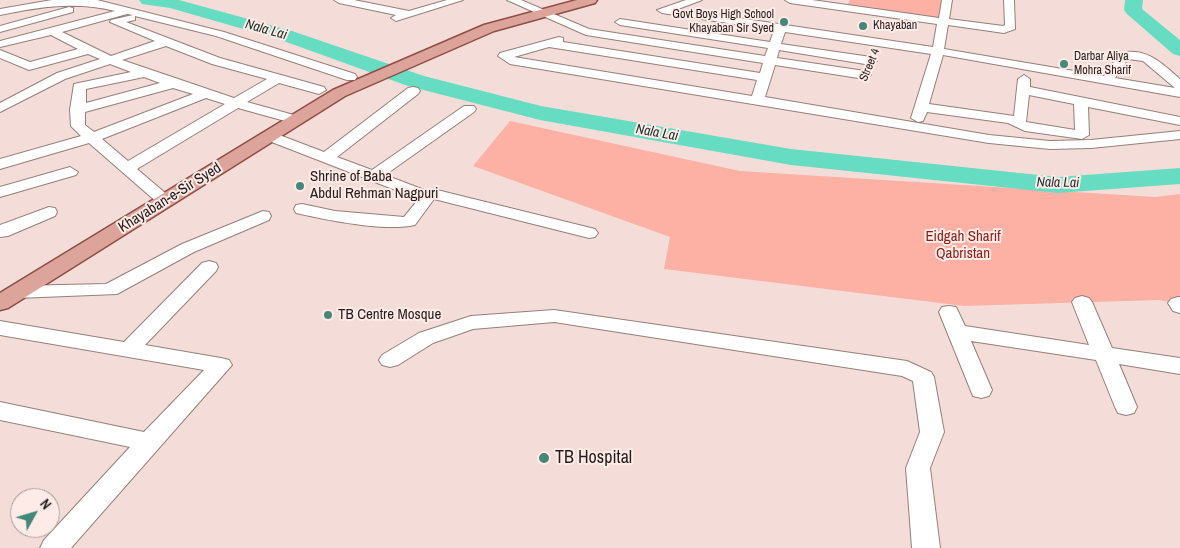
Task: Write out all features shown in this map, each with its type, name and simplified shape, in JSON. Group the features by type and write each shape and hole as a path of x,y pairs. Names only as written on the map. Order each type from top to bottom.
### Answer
{"main road":[{"path":"546,14 591,0"},
{"path":"546,14 603,0"},
{"name":"Khayaban-e-Sir Syed","path":"0,303 340,93 462,39 546,14"}],"street":[{"path":"339,0 408,14"},
{"path":"426,0 444,4"},
{"path":"392,19 458,0"},
{"path":"512,0 586,32 769,61"},
{"path":"698,0 504,56 510,60 989,139 1050,145 1091,144 1180,135"},
{"path":"790,0 848,4 1009,29 1011,27 1009,0"},
{"path":"915,126 938,51 947,0"},
{"path":"0,12 71,1 97,3 220,34 351,76"},
{"path":"0,29 97,3"},
{"path":"0,44 126,11"},
{"path":"654,13 938,51 1180,94"},
{"path":"142,15 115,22 216,61 319,90"},
{"path":"620,22 871,61"},
{"path":"765,102 758,98 780,29"},
{"path":"52,30 88,50 142,74 296,120"},
{"path":"0,108 62,76 165,42"},
{"path":"548,43 764,77"},
{"name":"Street 4","path":"769,61 863,81 879,43"},
{"path":"0,54 29,66 88,50"},
{"path":"1107,81 1124,56 1131,55 1146,58 1180,86"},
{"path":"922,107 1020,121 1025,67"},
{"path":"142,74 79,87 78,126 165,201"},
{"path":"127,168 276,79"},
{"path":"77,110 172,84"},
{"path":"1024,90 1180,121"},
{"path":"326,158 413,91"},
{"path":"0,164 91,138 205,94"},
{"path":"1013,121 1025,127 1082,134 1081,101"},
{"path":"373,176 468,109"},
{"path":"269,136 424,195 425,202 409,221 401,222 335,216 302,209"},
{"path":"0,192 70,172"},
{"path":"424,197 433,194 589,233"},
{"path":"0,230 2,232 50,212"},
{"path":"17,292 110,290 188,248 263,216"},
{"path":"129,349 209,267"},
{"path":"1082,302 1126,407"},
{"path":"949,312 959,332 981,390"},
{"path":"390,360 426,338 471,323 554,316 907,369 923,377 926,386 932,432 918,468 926,548"},
{"path":"0,328 221,365 54,548"},
{"path":"959,332 1180,366"},
{"path":"0,411 149,442"}],"green space":[{"path":"850,0 947,0 943,20 846,8"},
{"name":"Eidgah Sharif Qabristan","path":"510,121 740,171 1155,197 1180,194 1180,304 1159,300 964,306 664,269 670,237 473,166"}],"waterway":[{"name":"Nala Lai","path":"148,0 171,3 285,35 416,81 540,113 791,157 1058,185 1180,176"},
{"name":"Nala Lai","path":"1134,0 1133,10 1180,50"}],"place":[{"name":"Govt Boys High School Khayaban Sir Syed","path":"784,22"},
{"name":"Khayaban","path":"863,26"},
{"name":"Darbar Aliya Mohra Sharif","path":"1064,64"},
{"name":"Shrine of Baba Abdul Rehman Nagpuri","path":"300,186"},
{"name":"TB Centre Mosque","path":"328,315"},
{"name":"TB Hospital","path":"544,458"}]}
